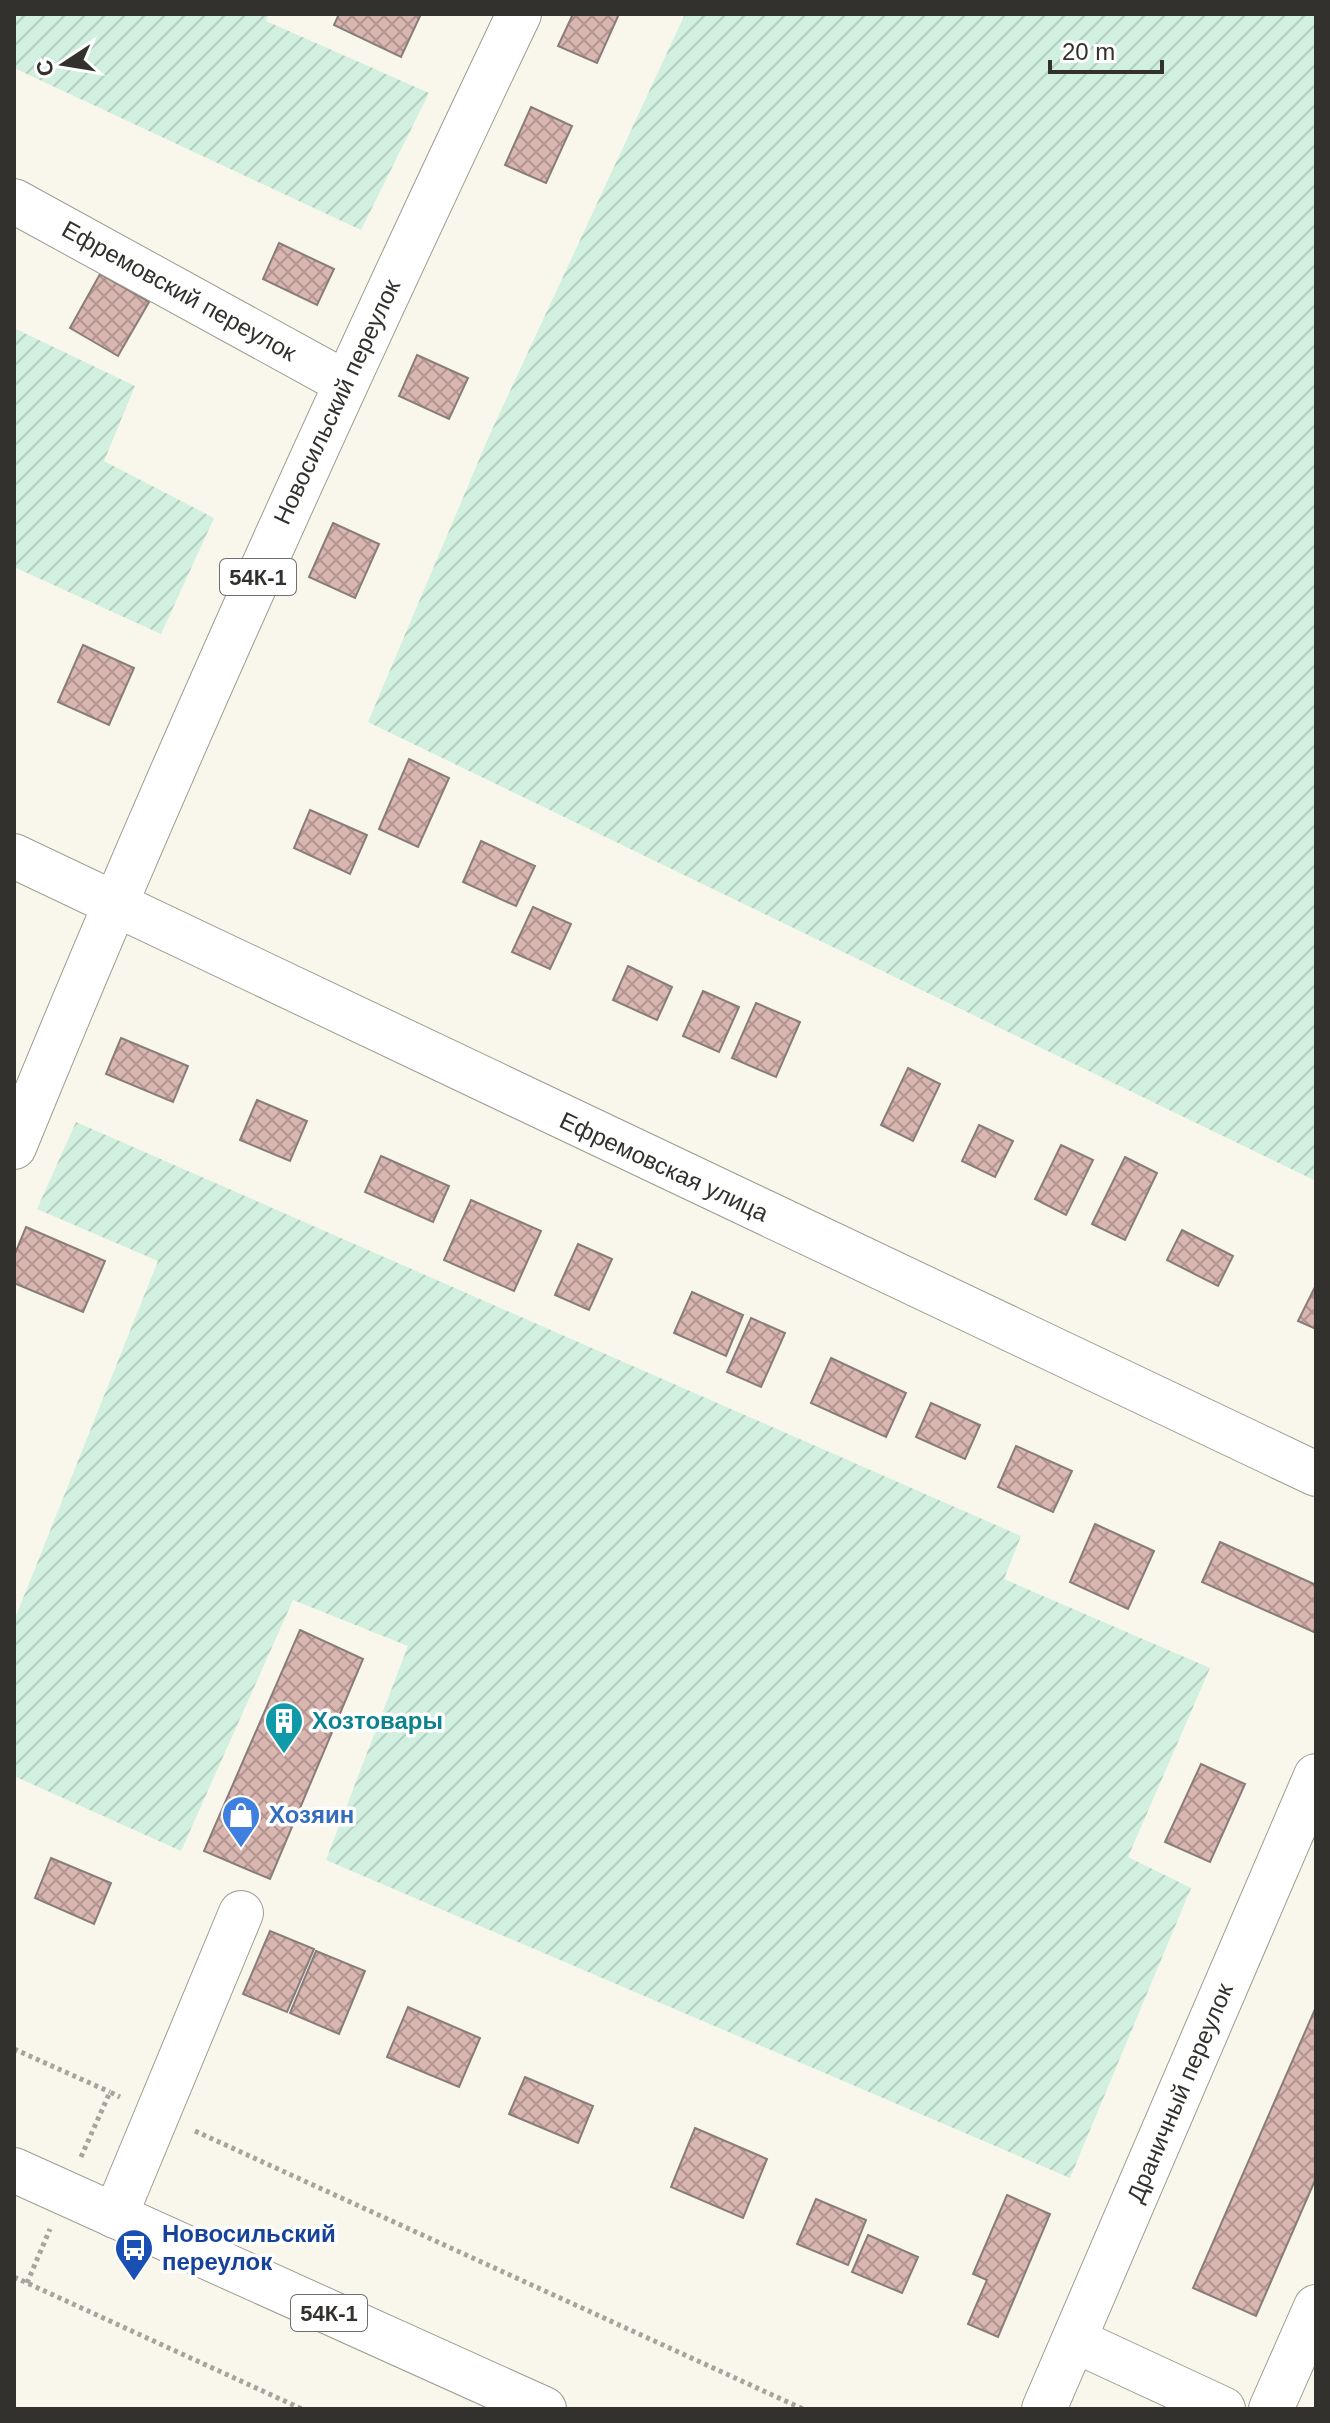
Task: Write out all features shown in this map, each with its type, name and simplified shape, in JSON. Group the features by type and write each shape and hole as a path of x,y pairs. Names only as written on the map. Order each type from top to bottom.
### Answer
{"street":[{"name":"Новосильский переулок","path":"14,1147 113,903 344,382 519,14"},
{"name":"Ефремовский переулок","path":"14,201 344,382"},
{"name":"Ефремовская улица","path":"14,856 1316,1474"},
{"name":"Драничный переулок","path":"1044,2409 1316,1776"},
{"path":"115,2216 241,1913"},
{"name":"54К-1","path":"14,2170 544,2409"},
{"path":"1271,2409 1316,2307"},
{"path":"1074,2340 1223,2409"}],"path":[{"path":"14,2049 803,2409"},
{"path":"27,2283 110,2092"},
{"path":"14,2277 302,2409"}],"green space":[{"path":"14,14 269,14 266,21 429,93 361,230 14,68"},
{"path":"685,14 1316,14 1316,1181 368,722 490,434"},
{"path":"14,328 135,386 104,461 214,518 161,634 14,567"},
{"path":"76,1122 1021,1536 1004,1579 1210,1668 1128,1857 1191,1888 1070,2178 326,1860 408,1646 293,1600 181,1851 14,1776 14,1621 158,1261 37,1209"}],"building":[{"path":"339,14 421,14 401,57 334,25"},
{"path":"573,14 619,14 597,63 558,46"},
{"path":"531,107 572,126 546,183 505,165"},
{"path":"279,243 334,269 317,305 263,279"},
{"path":"100,274 149,302 118,356 70,328"},
{"path":"417,355 468,378 449,419 399,396"},
{"path":"333,523 379,544 355,598 309,577"},
{"path":"83,645 134,668 109,725 58,702"},
{"path":"409,759 449,778 418,847 379,829"},
{"path":"310,810 367,835 350,874 294,848"},
{"path":"481,841 535,866 516,906 463,882"},
{"path":"533,907 571,924 550,969 512,952"},
{"path":"628,966 672,987 657,1020 613,1000"},
{"path":"703,991 739,1007 719,1052 683,1036"},
{"path":"756,1003 800,1022 776,1077 732,1058"},
{"path":"121,1038 188,1066 173,1102 106,1074"},
{"path":"908,1068 940,1084 913,1141 881,1125"},
{"path":"257,1100 307,1121 290,1161 240,1140"},
{"path":"979,1125 1013,1141 995,1177 962,1161"},
{"path":"1061,1145 1093,1160 1066,1215 1035,1199"},
{"path":"381,1156 449,1186 433,1222 365,1192"},
{"path":"1125,1157 1157,1173 1125,1240 1092,1224"},
{"path":"471,1200 541,1231 514,1291 444,1260"},
{"path":"26,1227 105,1261 83,1312 14,1283 14,1256"},
{"path":"1182,1230 1233,1256 1218,1286 1167,1260"},
{"path":"578,1244 612,1259 589,1310 555,1295"},
{"path":"1316,1285 1316,1329 1298,1321"},
{"path":"692,1292 743,1315 726,1356 674,1333"},
{"path":"751,1318 785,1333 761,1387 727,1372"},
{"path":"831,1358 906,1393 886,1437 811,1403"},
{"path":"931,1403 980,1425 965,1459 916,1437"},
{"path":"1016,1446 1072,1471 1053,1512 998,1487"},
{"path":"1095,1524 1154,1551 1128,1609 1070,1582"},
{"path":"1220,1542 1316,1585 1316,1633 1202,1582"},
{"name":"Хозтовары","path":"300,1630 363,1659 270,1879 204,1851"},
{"path":"1201,1764 1245,1784 1210,1862 1165,1842"},
{"path":"51,1858 111,1883 94,1924 35,1898"},
{"path":"270,1931 314,1949 287,2012 243,1994"},
{"path":"316,1951 365,1971 339,2034 290,2013"},
{"path":"408,2007 480,2038 459,2087 387,2057"},
{"path":"1316,2007 1316,2178 1256,2316 1193,2288"},
{"path":"525,2077 593,2106 578,2143 509,2114"},
{"path":"695,2128 767,2159 743,2218 671,2187"},
{"path":"1007,2195 1050,2214 998,2337 968,2324 987,2280 973,2274"},
{"path":"816,2199 866,2220 848,2265 797,2244"},
{"path":"868,2235 918,2257 902,2293 852,2272"}],"place":[{"name":"Хозтовары","path":"284,1755"},
{"name":"Хозяин","path":"241,1849"},
{"name":"Новосильский переулок","path":"134,2282"}]}
